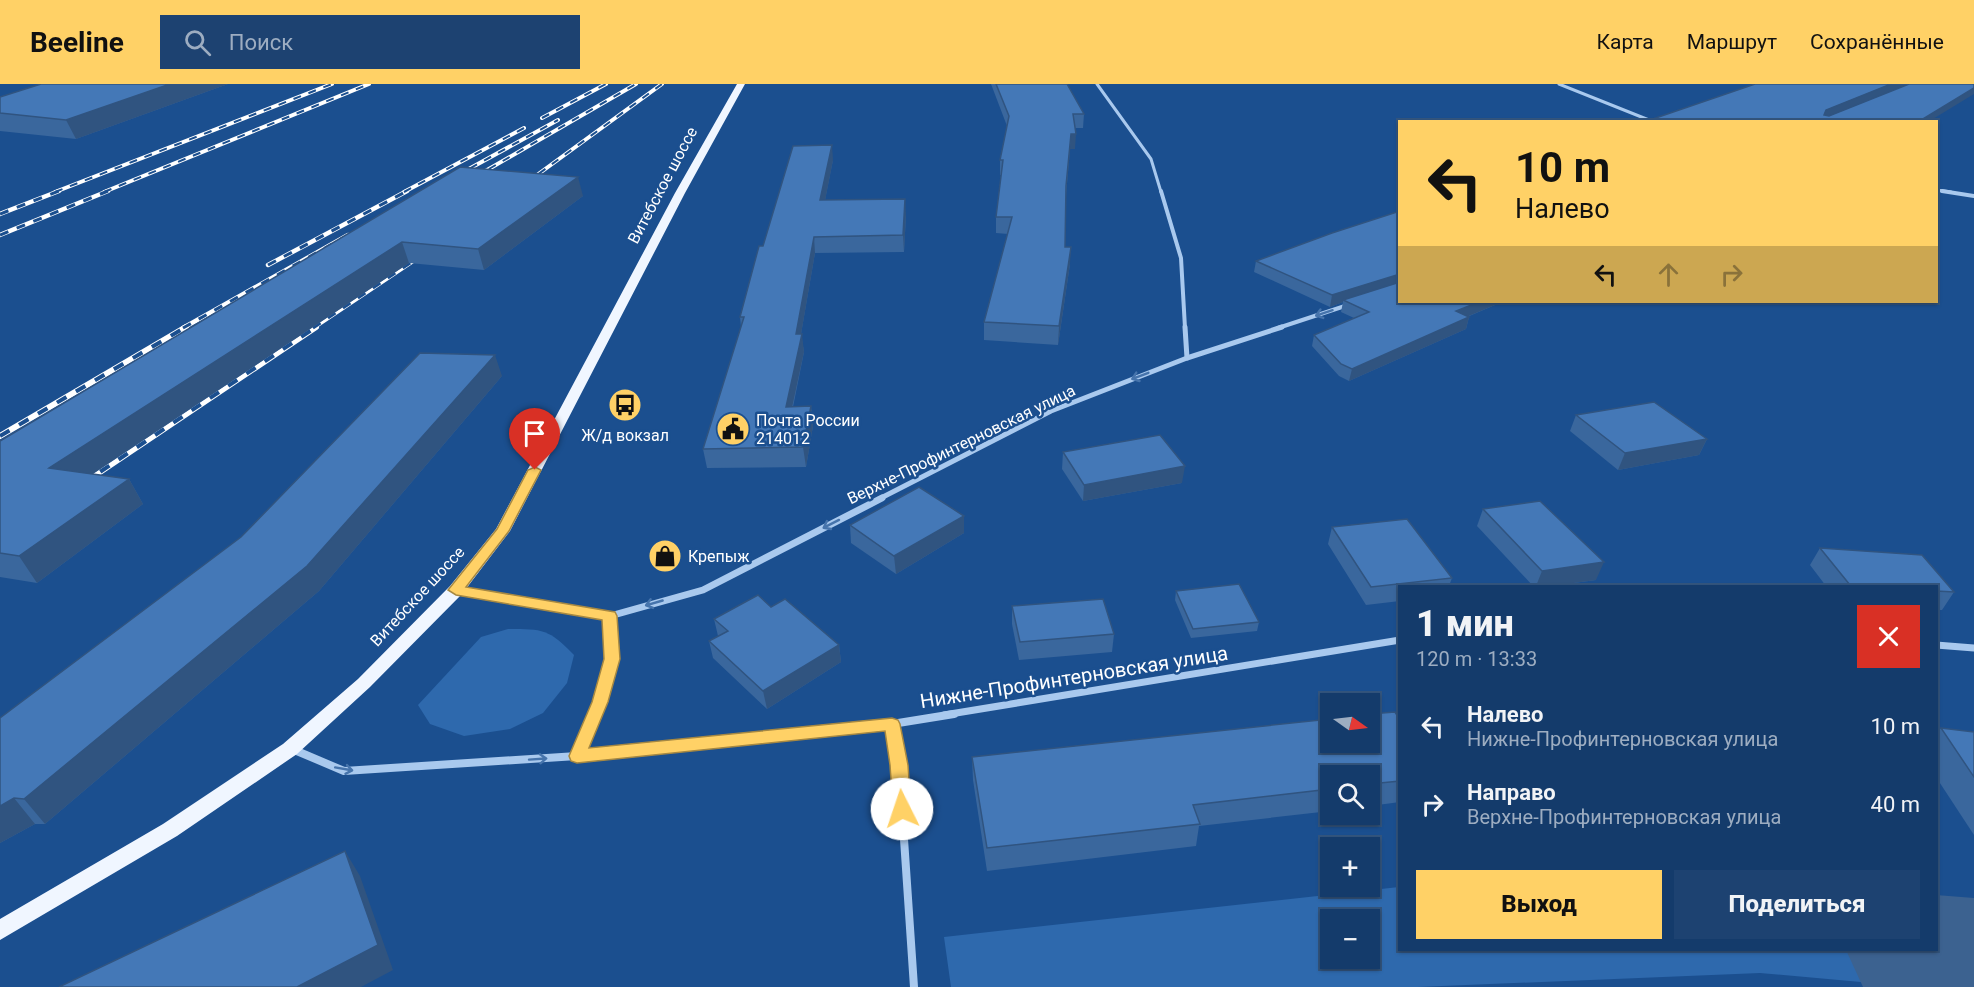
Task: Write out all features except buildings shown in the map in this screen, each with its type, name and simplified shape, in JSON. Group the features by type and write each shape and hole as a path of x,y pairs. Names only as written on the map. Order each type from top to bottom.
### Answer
{"main road":[{"name":"Витебское шоссе","path":"0,930 170,830 290,749 364,683 456,590 503,531 680,193 741,84"}],"street":[{"path":"1097,84 1151,159 1181,258 1186,358"},
{"path":"1559,84 1649,120"},
{"path":"1938,190 1974,196"},
{"name":"Верхне-Профинтерновская улица","path":"456,590 610,616 703,590 1051,411 1186,358 1355,303"},
{"path":"577,756 600,702 612,659 610,616"},
{"name":"Нижне-Профинтерновская улица","path":"290,749 344,771 577,756 892,724 1398,640"},
{"path":"1938,645 1974,648"},
{"path":"892,724 899,765 914,987"}],"shaded area":[{"path":"508,629 545,632 558,640 574,655 567,683 543,713 510,729 464,736 430,724 418,705 481,637"},
{"path":"1398,887 1398,951 1938,951 1938,901 1974,905 1974,987 1916,987 1760,973 1418,987 951,987 944,937 1320,896 1380,897 1380,889"}],"waterway":[{"path":"1921,951 1974,955"}],"railway":[{"path":"55,192 332,84"},
{"path":"104,192 369,84"},
{"path":"542,118 606,84"},
{"path":"475,177 636,84"},
{"path":"526,183 662,84"},
{"path":"456,176 558,120"},
{"path":"404,192 524,128"},
{"path":"0,214 59,191"},
{"path":"0,235 108,191"},
{"path":"268,265 407,191"},
{"path":"183,328 348,235"},
{"path":"313,328 425,253"},
{"path":"0,436 186,327"},
{"path":"82,484 316,327"}],"place":[{"name":"Ж/д вокзал","path":"625,405"},
{"name":"Почта России 214012","path":"733,429"},
{"name":"Крепыж","path":"665,556"}],"route":[{"path":"535,470 503,531 456,590 610,616 612,659 600,702 577,756 892,724 899,765 902,809"}]}
